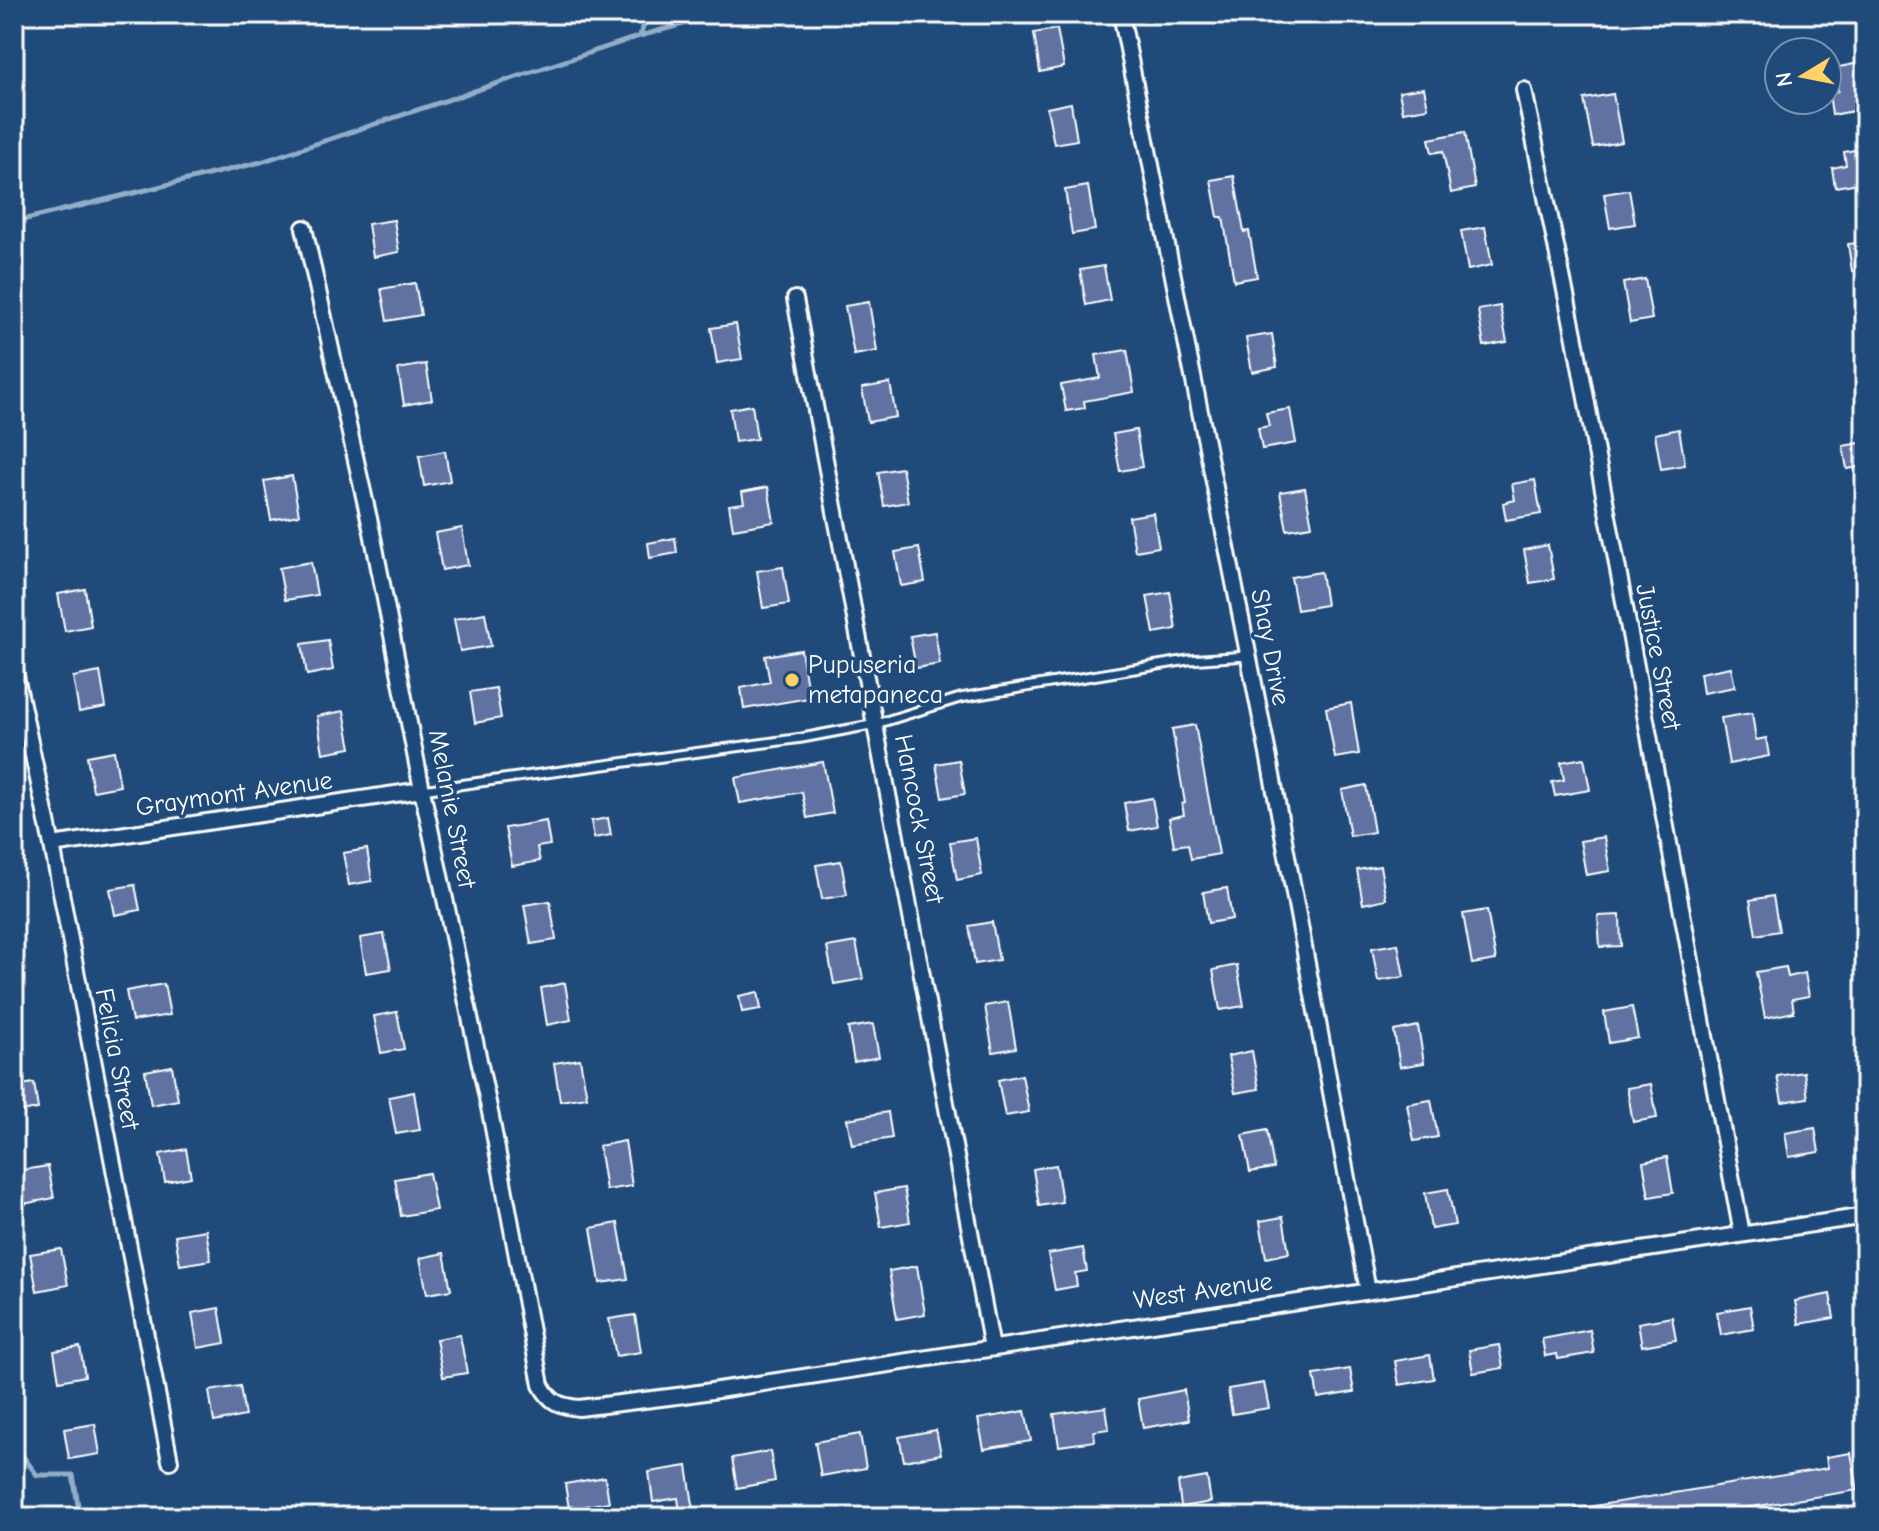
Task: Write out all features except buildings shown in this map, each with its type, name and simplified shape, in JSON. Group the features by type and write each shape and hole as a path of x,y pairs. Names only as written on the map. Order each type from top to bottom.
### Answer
{"street":[{"name":"Shay Drive","path":"1121,14 1368,1291"},
{"name":"Justice Street","path":"1524,90 1574,334 1742,1234"},
{"name":"Melanie Street","path":"304,228 372,532 422,790 491,1117 541,1385 549,1400"},
{"name":"Hancock Street","path":"795,299 992,1348"},
{"name":"Felicia Street","path":"14,667 52,845 170,1461"},
{"name":"Graymont Avenue","path":"52,845 422,790"},
{"name":"West Avenue","path":"549,1400 564,1407 600,1407 1865,1216"}],"lane":[{"path":"422,790 802,738 876,724 960,698 1188,660 1247,656"}],"waterway":[{"path":"640,35 648,14"},
{"path":"14,222 261,162 640,36 719,14"},
{"path":"22,1455 37,1475 73,1475 80,1517"}],"place":[{"name":"Pupuseria metapaneca","path":"792,680"}]}
